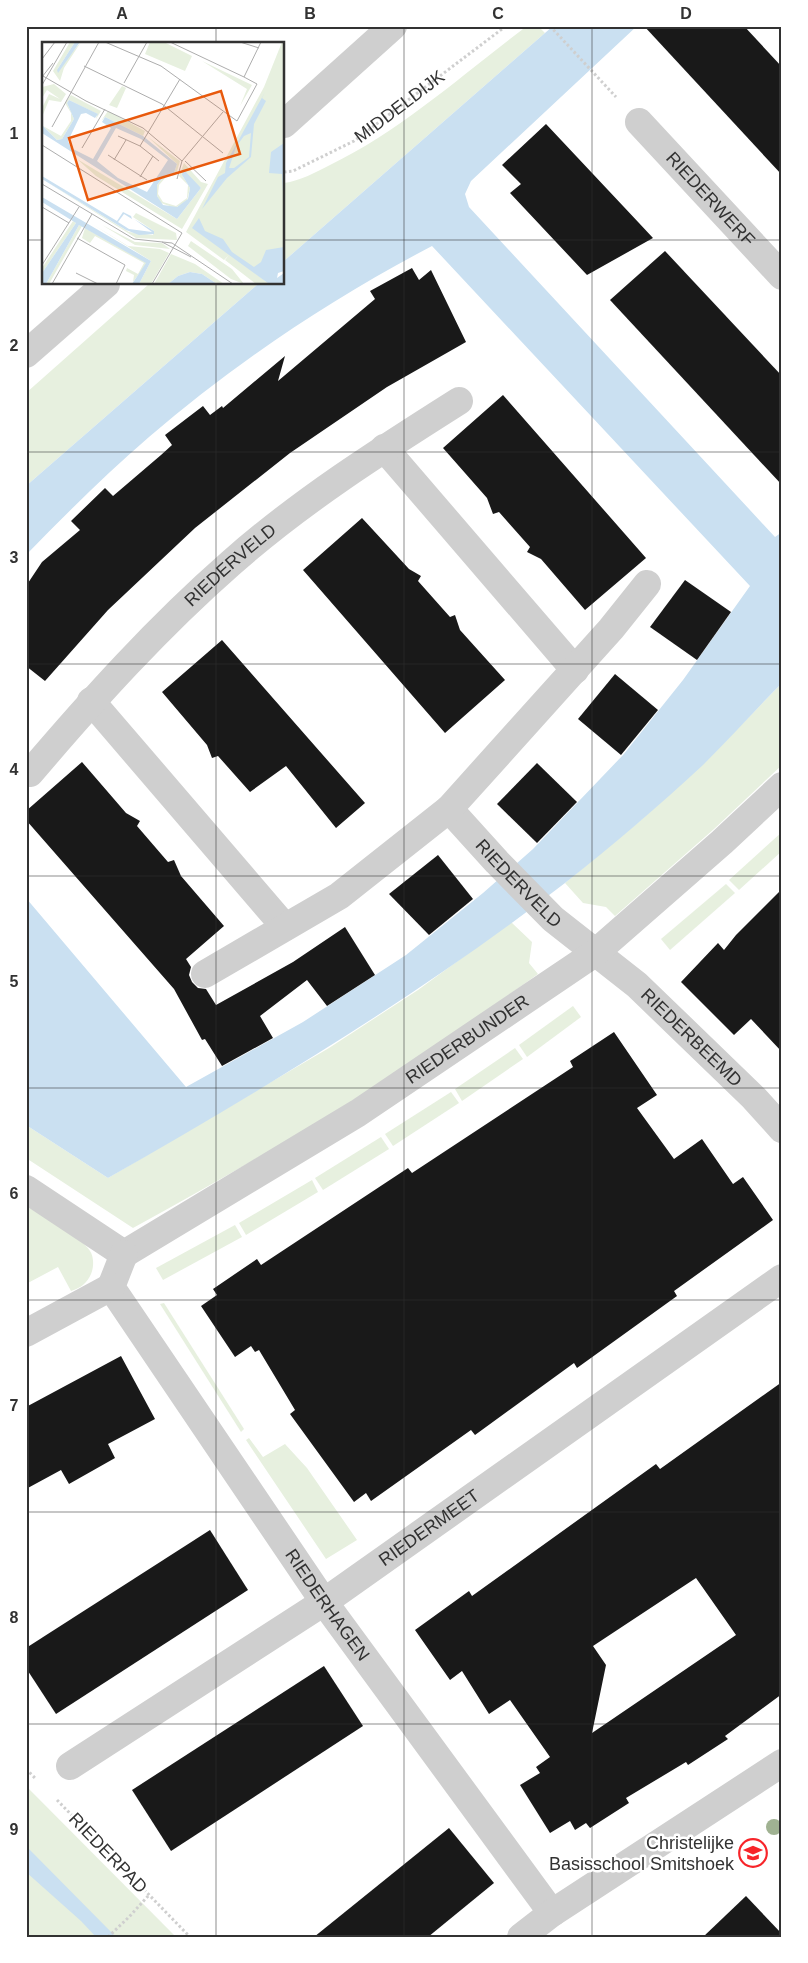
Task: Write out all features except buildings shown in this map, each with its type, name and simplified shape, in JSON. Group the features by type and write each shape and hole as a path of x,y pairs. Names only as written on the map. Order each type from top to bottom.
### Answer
{"street":[{"path":"285,123 393,26"},
{"name":"RIEDERWERF","path":"638,122 782,276"},
{"path":"26,354 105,285"},
{"name":"RIEDERVELD","path":"30,773 91,701 152,636 231,562 312,498 384,448 459,401"},
{"path":"384,448 575,670"},
{"path":"205,974 339,896 449,809 575,670 647,584"},
{"path":"91,701 285,927"},
{"name":"RIEDERBUNDER","path":"124,1254 358,1113 595,953 722,842 782,786"},
{"name":"RIEDERVELD","path":"449,809 497,862 553,919 595,953"},
{"name":"RIEDERBEEMD","path":"595,953 637,985 754,1098 782,1128"},
{"path":"26,1190 124,1254 110,1287 26,1333"},
{"name":"RIEDERMEET","path":"70,1766 324,1602 782,1278"},
{"name":"RIEDERHAGEN","path":"110,1287 324,1602 552,1913"},
{"path":"521,1937 552,1913 782,1763"}],"path":[{"name":"MIDDELDIJK","path":"285,172 293,171 354,141 506,26"},
{"path":"550,26 590,70"},
{"path":"26,1769 42,1785"},
{"name":"RIEDERPAD","path":"56,1799 190,1937"},
{"path":"108,1937 149,1895"}],"green space":[{"path":"527,26 538,26 545,33 285,260 285,183 314,173 357,151 432,100"},
{"path":"148,285 257,285 26,486 26,393"},
{"path":"782,683 782,765 714,829 615,916 606,907 583,903 565,883 641,820 703,764"},
{"path":"782,832 782,851 739,890 729,880"},
{"path":"726,884 735,893 670,950 661,939"},
{"path":"511,922 532,942 529,963 538,974 347,1104 268,1152 133,1228 26,1158 26,1125 108,1178 329,1048 418,990"},
{"path":"573,1006 581,1017 527,1057 519,1045"},
{"path":"515,1048 523,1059 462,1101 455,1089"},
{"path":"451,1092 459,1103 393,1146 385,1134"},
{"path":"381,1137 389,1149 323,1190 315,1178"},
{"path":"312,1180 318,1192 246,1235 239,1223"},
{"path":"26,1206 86,1245 91,1253 93,1265 88,1280 81,1287 71,1291 58,1267 26,1284"},
{"path":"235,1225 242,1237 163,1280 156,1268"},
{"path":"164,1303 244,1429 241,1432 160,1304"},
{"path":"249,1438 263,1457 285,1444 307,1468 357,1540 326,1559 246,1440"},
{"path":"26,1786 176,1937 26,1937"}],"water":[{"path":"553,26 637,26 471,181 465,194 469,207 775,537 782,532 782,683 703,765 669,796 583,869 510,924 342,1038 226,1110 108,1178 26,1125 26,898 186,1087 303,1022 406,955 483,893 533,849 623,755 683,680 750,586 432,246 394,266 321,310 215,383 117,465 26,555 26,486 257,285 285,285 285,260"},
{"path":"26,1846 116,1937 96,1937 81,1921 26,1872"}],"place":[{"name":"Christelijke Basisschool Smitshoek","path":"753,1853"}]}
